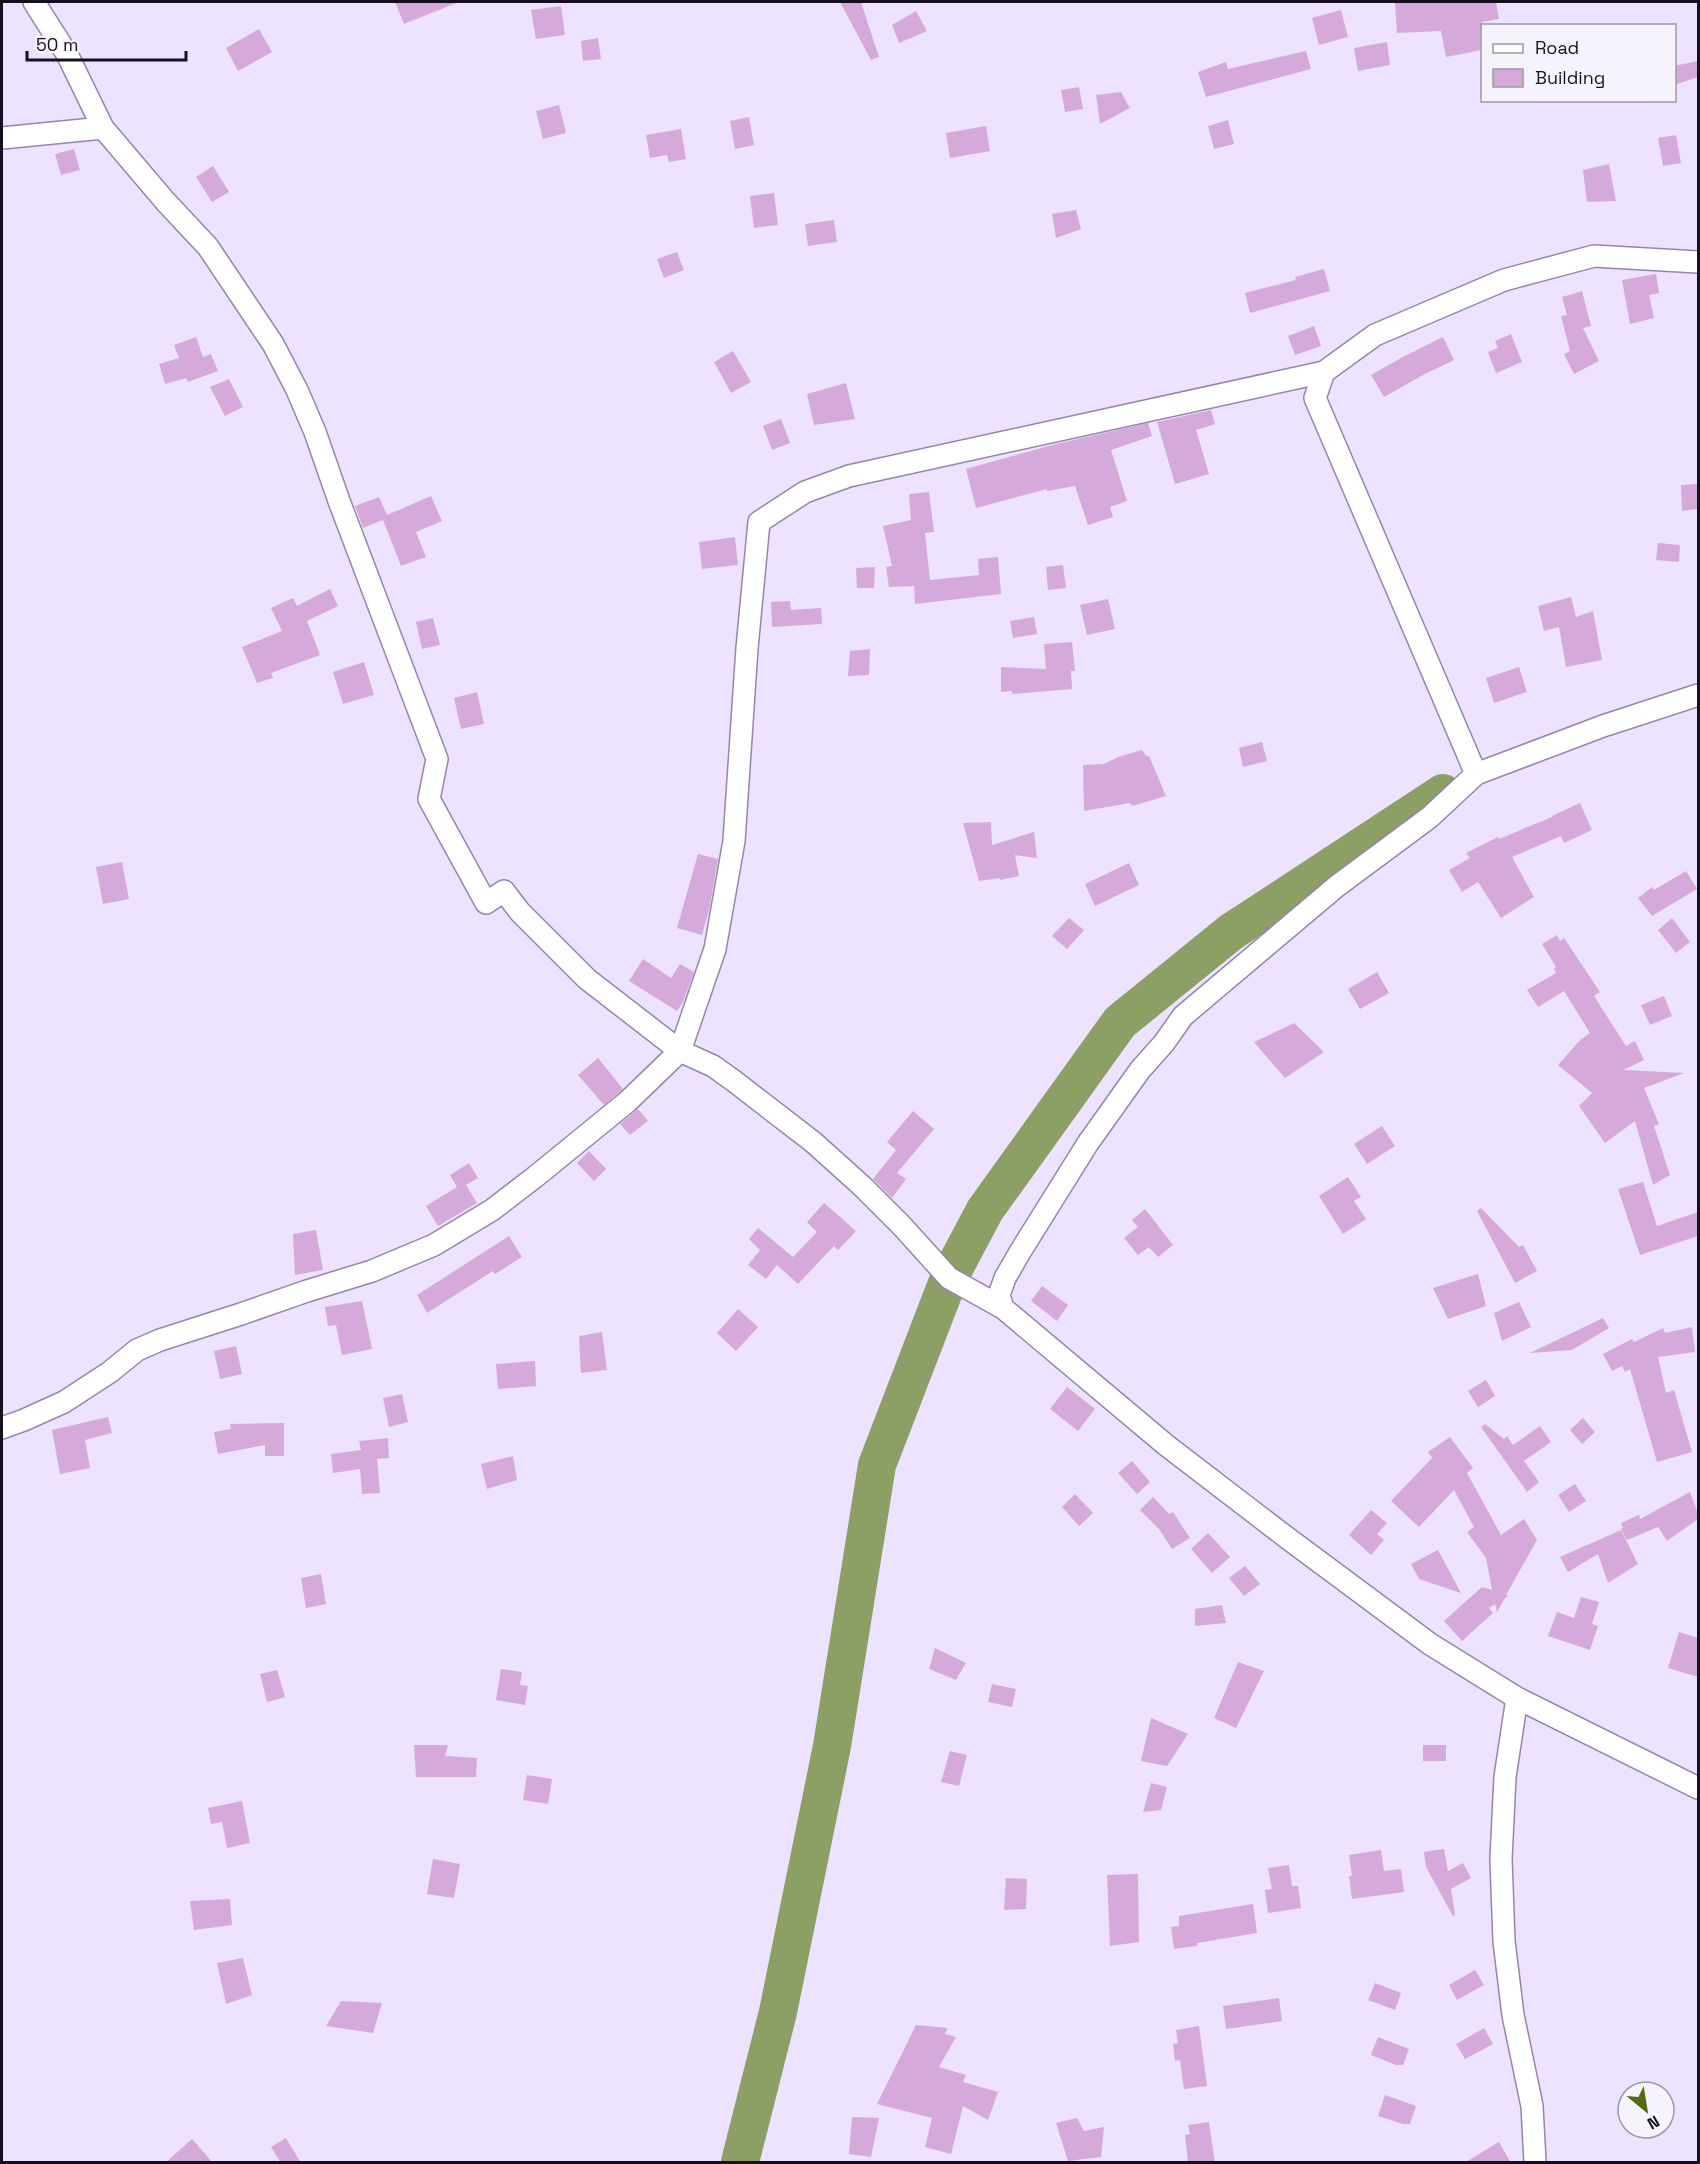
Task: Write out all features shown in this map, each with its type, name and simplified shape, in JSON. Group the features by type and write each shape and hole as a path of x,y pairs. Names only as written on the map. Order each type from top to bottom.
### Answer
{"street":[{"path":"34,2 67,54 103,128 165,201 208,247 273,344 297,390 315,432 437,759 429,799 486,903 504,891 520,912 587,979 680,1051 713,1066 813,1142 862,1186 949,1278 1003,1308 1166,1445 1430,1644 1517,1698 1698,1788"},
{"path":"2,138 103,128"},
{"path":"2,1428 64,1402 110,1372 137,1350 160,1340 307,1290 372,1271 444,1240 492,1210 535,1177 627,1102 680,1051 715,949 734,841 747,648 759,522 805,492 849,476 1324,372 1375,335 1504,280 1594,256 1698,262"},
{"path":"1324,372 1315,398 1476,774"},
{"path":"1003,1308 999,1295 1005,1278 1020,1252 1088,1143 1140,1070 1164,1043 1183,1016 1337,886 1430,817 1476,774 1603,726 1698,694"},
{"path":"1517,1698 1505,1778 1501,1859 1504,1941 1513,2015 1532,2106 1535,2163"}],"building":[{"path":"395,2 459,2 404,24"},
{"path":"840,2 861,2 879,57 871,60"},
{"path":"1395,2 1496,2 1499,19 1482,22 1481,50 1446,57 1441,31 1397,33"},
{"path":"561,6 565,35 536,39 531,10"},
{"path":"1341,10 1348,37 1319,45 1312,18"},
{"path":"916,11 927,31 899,43 892,25"},
{"path":"259,29 272,52 238,71 226,48"},
{"path":"598,38 601,59 583,61 581,41"},
{"path":"1387,42 1390,65 1358,71 1354,48"},
{"path":"1306,51 1311,69 1206,97 1198,72 1226,62 1228,69"},
{"path":"1698,61 1698,77 1676,84 1676,66"},
{"path":"1079,87 1083,109 1065,112 1061,90"},
{"path":"1121,92 1130,108 1100,124 1096,95"},
{"path":"559,105 566,133 543,139 536,111"},
{"path":"749,117 754,145 735,149 730,121"},
{"path":"1228,120 1234,144 1214,149 1208,126"},
{"path":"986,126 990,151 950,158 946,133"},
{"path":"681,129 686,159 669,162 667,155 650,158 646,135"},
{"path":"1676,135 1681,163 1663,166 1658,138"},
{"path":"74,149 80,170 61,175 55,154"},
{"path":"1609,164 1616,201 1587,202 1583,170"},
{"path":"213,166 229,192 212,202 196,177"},
{"path":"774,193 778,225 754,228 750,196"},
{"path":"1076,210 1081,229 1056,238 1052,214"},
{"path":"834,220 837,242 808,246 805,224"},
{"path":"677,252 684,270 664,278 657,259"},
{"path":"1324,269 1330,291 1250,313 1245,293 1296,280 1295,277"},
{"path":"1656,274 1659,293 1649,295 1654,318 1630,324 1622,280"},
{"path":"1582,291 1591,326 1583,328 1599,361 1574,374 1564,354 1570,351 1561,316 1567,315 1562,297"},
{"path":"1314,326 1321,346 1295,355 1288,336"},
{"path":"1511,334 1522,362 1496,373 1488,352 1498,348 1495,341"},
{"path":"196,337 203,357 211,354 218,371 188,382 186,378 165,384 159,364 179,358 174,345"},
{"path":"1443,337 1454,360 1384,397 1371,375"},
{"path":"733,351 751,382 731,393 714,362"},
{"path":"229,379 243,407 225,416 210,387"},
{"path":"846,383 855,419 814,425 807,394"},
{"path":"1211,410 1215,424 1196,430 1209,474 1175,484 1157,422"},
{"path":"781,419 790,443 772,450 763,426"},
{"path":"1148,423 1152,436 1111,450 1127,501 1110,507 1113,517 1088,525 1075,486 1047,491 1047,489 976,508 966,469 1056,444"},
{"path":"1698,484 1698,509 1682,511 1681,485"},
{"path":"929,492 934,532 925,533 930,580 979,575 978,559 998,557 1001,594 915,604 914,586 889,587 886,567 892,566 883,526 911,520 909,494"},
{"path":"431,496 442,521 416,532 426,557 401,566 383,520 363,528 355,506 379,497 387,515"},
{"path":"735,537 738,565 702,569 699,542"},
{"path":"1658,543 1680,545 1679,562 1656,560"},
{"path":"1063,565 1066,588 1048,590 1046,567"},
{"path":"875,567 874,588 857,588 856,568"},
{"path":"330,589 338,606 307,621 320,655 271,673 273,678 257,683 242,647 282,631 271,608 293,598 297,606"},
{"path":"1571,597 1576,617 1593,611 1602,660 1566,667 1559,627 1544,631 1538,606"},
{"path":"1108,599 1115,629 1087,635 1080,605"},
{"path":"790,601 791,610 821,608 822,624 772,627 771,602"},
{"path":"1034,617 1037,634 1013,638 1010,621"},
{"path":"433,618 440,645 422,649 416,622"},
{"path":"1072,642 1075,671 1071,671 1072,689 1012,694 1012,691 1001,692 1001,667 1046,669 1044,644"},
{"path":"870,649 869,675 848,676 850,651"},
{"path":"364,662 374,695 343,704 333,672"},
{"path":"1519,667 1527,692 1494,703 1486,678"},
{"path":"477,692 484,724 461,729 454,698"},
{"path":"1262,742 1267,761 1243,767 1239,748"},
{"path":"1142,750 1146,756 1149,756 1166,796 1132,806 1130,803 1084,811 1083,765 1104,764"},
{"path":"1580,803 1592,830 1564,843 1561,836 1512,857 1534,897 1501,918 1478,882 1462,892 1449,870 1470,858 1466,853"},
{"path":"991,822 992,845 1034,832 1037,858 1015,855 1019,876 979,881 963,823"},
{"path":"698,854 718,859 702,935 677,928"},
{"path":"122,862 129,899 103,904 96,867"},
{"path":"1129,863 1139,885 1095,906 1085,884"},
{"path":"1686,871 1697,889 1652,916 1638,898 1652,887 1654,890"},
{"path":"1069,918 1084,930 1067,949 1052,936"},
{"path":"1672,918 1690,942 1676,953 1658,930"},
{"path":"1557,935 1560,941 1564,938 1600,992 1594,996 1626,1046 1635,1041 1644,1060 1623,1070 1684,1073 1644,1088 1659,1124 1654,1126 1670,1175 1653,1185 1635,1121 1605,1143 1579,1106 1592,1093 1558,1065 1580,1040 1590,1033 1564,991 1538,1007 1527,990 1556,973 1554,968 1556,967 1542,944"},
{"path":"643,959 671,978 680,964 694,972 683,1002 677,1011 629,981"},
{"path":"1377,972 1389,993 1360,1009 1348,989"},
{"path":"1664,996 1672,1016 1650,1025 1641,1005"},
{"path":"1294,1023 1324,1052 1285,1078 1254,1042"},
{"path":"598,1058 623,1089 604,1105 578,1075"},
{"path":"638,1109 648,1121 630,1135 620,1124"},
{"path":"913,1111 934,1129 897,1173 906,1179 892,1198 873,1179 896,1150 887,1142"},
{"path":"1382,1126 1395,1146 1367,1164 1354,1144"},
{"path":"589,1151 606,1169 594,1181 577,1163"},
{"path":"469,1163 478,1178 466,1185 477,1203 438,1226 426,1206 457,1187 450,1175"},
{"path":"1348,1177 1361,1197 1354,1201 1366,1219 1343,1234 1319,1196"},
{"path":"1643,1182 1657,1226 1698,1212 1698,1236 1640,1255 1618,1189"},
{"path":"824,1203 856,1231 838,1250 834,1246 798,1284 777,1265 766,1279 748,1265 760,1250 749,1239 758,1228 793,1257 817,1232 807,1222"},
{"path":"1481,1208 1519,1247 1523,1245 1537,1271 1515,1283 1477,1211"},
{"path":"1145,1209 1173,1245 1158,1257 1149,1247 1138,1255 1124,1238 1138,1227 1132,1220"},
{"path":"316,1230 323,1270 295,1275 293,1234"},
{"path":"509,1236 522,1257 495,1274 493,1271 427,1313 417,1295"},
{"path":"1478,1274 1486,1306 1448,1319 1433,1288"},
{"path":"1042,1286 1068,1305 1057,1321 1031,1301"},
{"path":"362,1301 372,1349 342,1355 336,1325 328,1326 325,1307"},
{"path":"1519,1302 1531,1327 1502,1341 1494,1313"},
{"path":"738,1309 758,1327 736,1351 717,1333"},
{"path":"1603,1318 1609,1328 1572,1350 1530,1353"},
{"path":"1692,1327 1695,1352 1658,1357 1666,1393 1674,1390 1692,1452 1657,1462 1630,1369 1625,1372 1622,1366 1612,1371 1603,1354 1632,1339 1634,1342 1663,1328 1665,1333"},
{"path":"602,1332 607,1370 581,1373 579,1336"},
{"path":"236,1346 242,1374 220,1379 214,1351"},
{"path":"535,1361 536,1386 498,1389 496,1364"},
{"path":"1486,1380 1495,1396 1478,1407 1468,1391"},
{"path":"1067,1387 1095,1409 1078,1431 1050,1409"},
{"path":"402,1394 408,1422 389,1427 383,1398"},
{"path":"108,1417 112,1433 85,1440 90,1468 60,1474 52,1430"},
{"path":"1583,1418 1595,1432 1582,1444 1570,1430"},
{"path":"284,1423 284,1456 265,1456 265,1445 218,1454 214,1432 231,1429 230,1424"},
{"path":"1485,1424 1504,1439 1507,1436 1513,1445 1540,1426 1551,1442 1524,1461 1539,1482 1527,1492 1481,1427"},
{"path":"1450,1437 1473,1468 1467,1473 1501,1535 1524,1519 1537,1540 1506,1595 1508,1596 1497,1612 1495,1604 1489,1608 1493,1613 1462,1641 1444,1621 1482,1587 1492,1590 1486,1558 1467,1532 1474,1527 1454,1490 1419,1527 1391,1501 1432,1458 1428,1452"},
{"path":"388,1438 389,1458 377,1459 380,1493 362,1494 360,1469 333,1473 331,1454 361,1450 359,1441"},
{"path":"513,1456 517,1480 487,1489 481,1464"},
{"path":"1132,1461 1150,1482 1137,1494 1118,1473"},
{"path":"1575,1484 1586,1501 1569,1512 1558,1495"},
{"path":"1690,1492 1698,1519 1667,1541 1658,1527 1627,1540 1621,1529 1623,1528 1621,1523 1639,1515 1640,1519"},
{"path":"1075,1494 1093,1513 1079,1526 1062,1507"},
{"path":"1153,1497 1169,1514 1173,1512 1190,1538 1172,1549 1159,1529 1140,1510"},
{"path":"1371,1510 1387,1523 1377,1534 1384,1540 1371,1555 1349,1535"},
{"path":"1621,1530 1638,1564 1608,1583 1598,1554 1568,1572 1560,1557"},
{"path":"1208,1533 1230,1557 1212,1573 1191,1549"},
{"path":"1438,1550 1461,1593 1419,1579 1411,1564"},
{"path":"1245,1566 1260,1584 1244,1596 1229,1578"},
{"path":"321,1574 326,1604 306,1608 301,1578"},
{"path":"1581,1597 1599,1602 1592,1624 1598,1626 1590,1650 1548,1636 1557,1612 1574,1618"},
{"path":"1222,1605 1226,1623 1195,1626 1195,1609"},
{"path":"1679,1632 1698,1638 1698,1677 1668,1668"},
{"path":"935,1648 966,1663 956,1680 929,1669"},
{"path":"1238,1662 1264,1671 1236,1728 1214,1718"},
{"path":"501,1669 522,1672 520,1685 528,1686 525,1705 496,1700"},
{"path":"277,1670 285,1697 267,1702 260,1674"},
{"path":"992,1684 1016,1689 1012,1707 988,1702"},
{"path":"1151,1718 1188,1734 1167,1766 1141,1761"},
{"path":"414,1745 448,1745 445,1756 477,1758 476,1777 416,1777"},
{"path":"1423,1745 1446,1745 1446,1761 1423,1761"},
{"path":"950,1751 967,1755 959,1786 941,1782"},
{"path":"527,1775 552,1779 548,1804 523,1800"},
{"path":"1151,1783 1167,1787 1161,1810 1143,1812"},
{"path":"242,1801 250,1843 227,1848 222,1822 211,1824 208,1808"},
{"path":"1444,1849 1448,1871 1463,1863 1471,1878 1451,1889 1455,1915 1453,1916 1426,1867 1424,1852"},
{"path":"1381,1850 1384,1871 1401,1869 1404,1892 1352,1899 1349,1855"},
{"path":"433,1859 460,1864 454,1898 427,1894"},
{"path":"1289,1865 1292,1886 1298,1886 1301,1908 1268,1913 1265,1890 1272,1889 1268,1868"},
{"path":"1138,1874 1139,1942 1110,1946 1107,1875"},
{"path":"1006,1878 1027,1879 1026,1909 1004,1910"},
{"path":"230,1899 232,1925 194,1930 190,1901"},
{"path":"1253,1904 1257,1933 1174,1949 1171,1927 1179,1926 1179,1916"},
{"path":"243,1958 252,1995 226,2004 217,1963"},
{"path":"1475,1970 1484,1985 1457,2000 1449,1985"},
{"path":"1375,1983 1401,1993 1395,2010 1368,2000"},
{"path":"1279,1998 1282,2021 1226,2029 1223,2006"},
{"path":"341,2001 382,2003 373,2033 326,2026"},
{"path":"916,2025 948,2028 945,2034 956,2037 939,2067 966,2075 963,2082 998,2092 988,2120 963,2106 951,2154 925,2147 932,2118 877,2104"},
{"path":"1199,2026 1207,2086 1184,2089 1180,2060 1175,2061 1173,2044 1178,2043 1176,2030"},
{"path":"1484,2028 1493,2044 1465,2059 1456,2044"},
{"path":"1378,2037 1409,2049 1403,2065 1396,2065 1371,2055"},
{"path":"1385,2095 1416,2106 1410,2124 1378,2116"},
{"path":"852,2117 879,2118 871,2157 849,2154"},
{"path":"1077,2118 1084,2131 1104,2127 1101,2157 1068,2161 1056,2123"},
{"path":"1209,2122 1215,2163 1188,2163 1185,2135 1190,2134 1188,2125"},
{"path":"286,2138 301,2163 281,2163 271,2147"},
{"path":"192,2139 213,2163 165,2163"},
{"path":"1499,2142 1511,2163 1464,2163"}],"waterway":[{"path":"740,2162 778,2012 832,1746 877,1465 949,1278 985,1210 1120,1022 1231,932 1443,793"}]}
